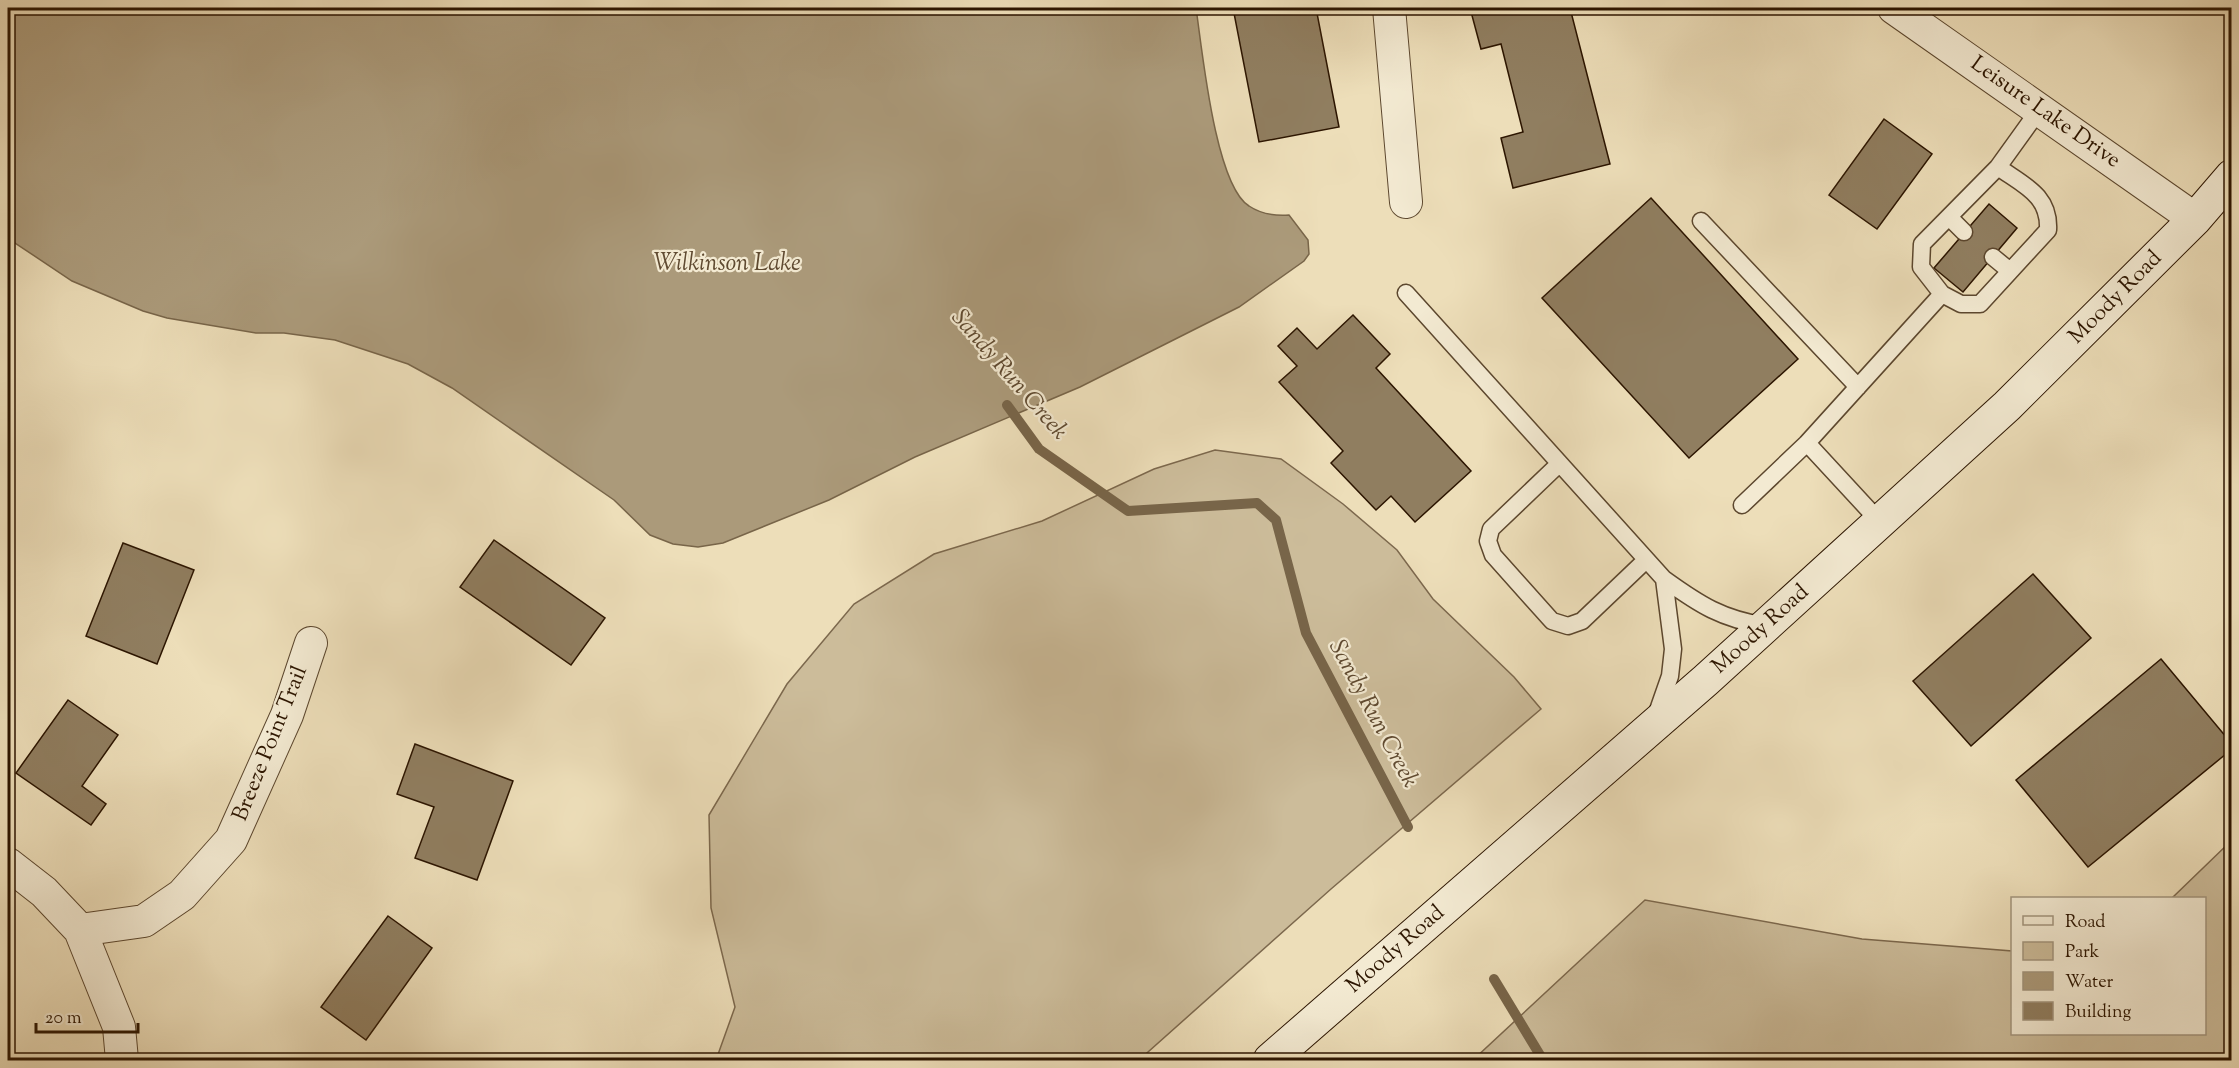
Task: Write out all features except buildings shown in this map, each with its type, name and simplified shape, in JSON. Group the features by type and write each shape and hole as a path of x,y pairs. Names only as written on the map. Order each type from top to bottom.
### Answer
{"main road":[{"name":"Moody Road","path":"1270,1060 1652,728 2007,406 2195,219 2232,176"}],"street":[{"path":"1389,8 1406,202"},
{"name":"Leisure Lake Drive","path":"1894,8 2195,219"},
{"name":"Breeze Point Trail","path":"80,930 144,921 182,896 231,840 287,716 311,643"},
{"path":"8,864 44,892 80,930 119,1027 122,1060"}],"lane":[{"path":"1998,167 2040,197 2049,215 2048,230 1980,304 1961,304 1942,294 1921,267 1922,243 1998,167 2039,110"},
{"path":"1949,218 1964,232"},
{"path":"1701,220 1858,387"},
{"path":"1993,257 2010,271"},
{"path":"1406,293 1664,579 1704,608 1735,621 1766,626"},
{"path":"1742,505 1807,443 1942,294"},
{"path":"1807,443 1880,522"},
{"path":"1559,464 1491,529 1488,541 1493,555 1552,621 1568,626 1582,621 1646,560"},
{"path":"1652,728 1670,676 1673,649 1664,579"}],"green space":[{"path":"1215,450 1281,459 1343,504 1397,550 1433,599 1514,677 1541,709 1331,889 1139,1060 716,1060 735,1007 711,908 709,815 787,684 854,604 934,554 1042,521 1154,469"},
{"path":"2231,841 2231,1060 1473,1060 1645,900 1862,939 2011,951 2011,1035 2206,1035 2206,897 2173,897"}],"water":[{"name":"Wilkinson Lake","path":"8,8 1196,8 1206,83 1227,172 1237,193 1249,206 1268,214 1289,215 1308,240 1309,254 1304,261 1239,307 1080,387 915,457 829,500 723,543 698,547 673,544 650,535 614,500 452,388 408,364 335,340 284,333 256,333 167,318 143,311 72,281 9,239"}],"waterway":[{"name":"Sandy Run Creek","path":"1007,405 1039,449 1128,511 1257,503 1276,520 1306,633 1408,827"},
{"name":"Sandy Run Creek","path":"1494,979 1543,1060"}]}
